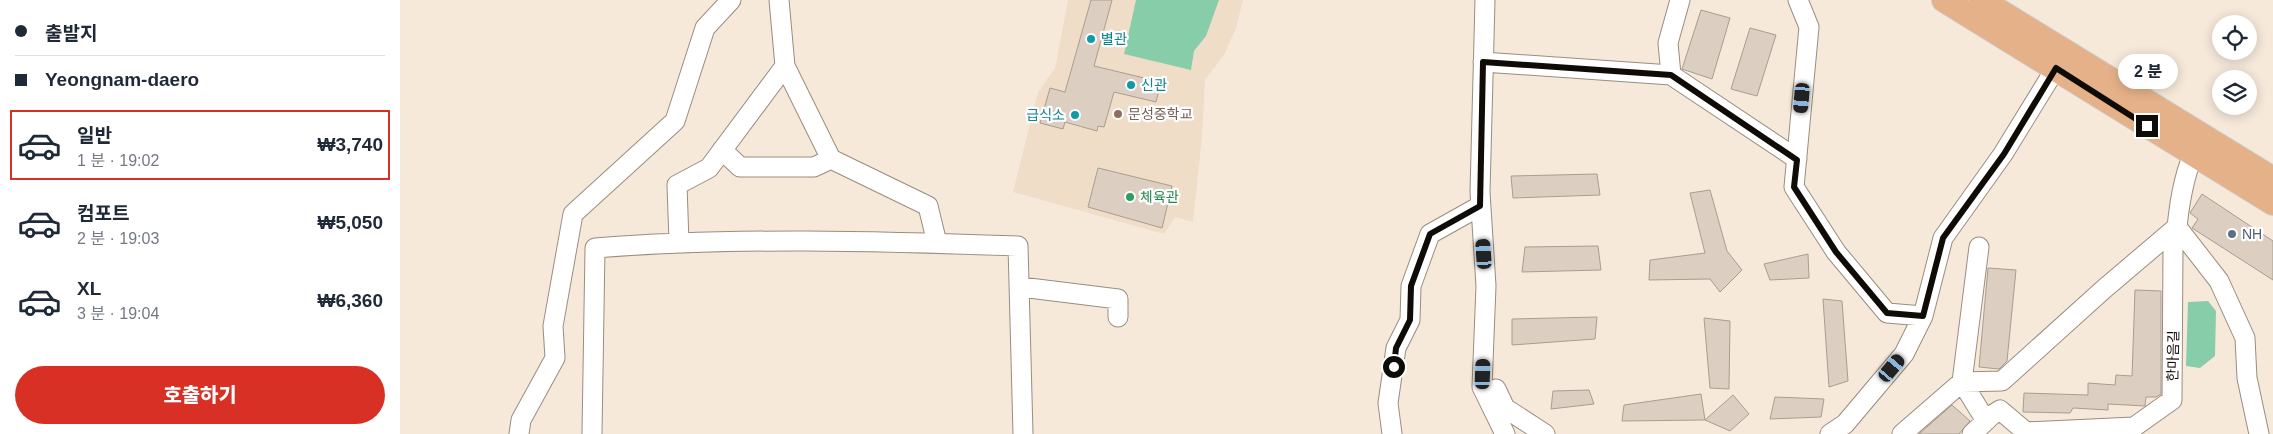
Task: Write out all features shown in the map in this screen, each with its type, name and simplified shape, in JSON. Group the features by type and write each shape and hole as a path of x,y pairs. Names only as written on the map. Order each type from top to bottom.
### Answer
{"main road":[{"path":"1944,0 2061,61 2197,146 2273,203"},
{"path":"1981,0 2061,61"},
{"path":"2197,146 2273,179"}],"street":[{"path":"519,434 521,420 555,358 553,326 573,214 675,121 705,28 731,0"},
{"path":"779,0 784,66 831,160 928,206 937,243"},
{"path":"1486,0 1480,206 1486,286 1482,387 1505,434"},
{"path":"1671,75 1668,43 1680,0"},
{"path":"1798,0 1809,27 1794,187 1836,252 1887,313 1923,316"},
{"path":"1830,434 1845,424 1904,354 1923,316 1943,238 2004,154 2061,61"},
{"path":"1483,62 1671,75 1797,160"},
{"path":"679,242 677,185 709,168 784,66"},
{"name":"한마음길","path":"1972,434 2000,410 2026,432 2134,427 2172,400 2173,247 2181,196 2197,146"},
{"path":"722,150 740,167 814,167 831,160"},
{"path":"1392,434 1388,403 1396,348 1410,320 1411,286 1430,234 1480,206"},
{"path":"1902,434 1962,382 2002,381 2104,289 2177,227 2219,281 2245,338 2247,378 2259,434"},
{"path":"592,434 595,248 679,242 937,243 1018,246 1023,434"},
{"path":"1979,247 1962,382 1986,421"},
{"path":"1020,287 1118,299 1118,317"},
{"path":"1483,360 1505,408 1545,434"}],"shaded area":[{"name":"문성중학교","path":"1068,0 1243,0 1236,28 1224,55 1205,80 1202,137 1193,222 1175,217 1164,234 1013,192 1038,92 1055,68"}],"green space":[{"path":"1136,0 1219,0 1206,36 1194,51 1191,70 1124,54"},
{"path":"2208,301 2216,311 2215,356 2200,368 2186,366 2188,302"}],"building":[{"path":"1091,0 1112,0 1094,66 1161,82 1156,102 1114,92 1104,127 1098,126 1097,131 1065,122 1063,129 1040,123 1050,88 1065,92"},
{"path":"1701,10 1730,18 1712,79 1682,69"},
{"path":"1750,28 1776,35 1757,96 1731,89"},
{"name":"체육관","path":"1098,168 1172,186 1162,228 1088,207"},
{"path":"1597,174 1600,195 1513,198 1511,176"},
{"path":"1710,190 1727,251 1742,270 1720,292 1710,279 1649,280 1650,260 1705,253 1690,193"},
{"name":"NH","path":"2202,194 2273,241 2273,280 2192,228 2198,219 2190,213"},
{"path":"1598,246 1601,270 1522,272 1525,247"},
{"path":"1808,254 1809,278 1770,280 1764,264"},
{"path":"1988,268 2016,270 2007,361 1999,369 1979,367"},
{"path":"2135,290 2161,291 2161,394 2156,397 2146,397 2145,406 2108,404 2108,410 2073,408 2070,413 2023,412 2024,393 2088,395 2088,383 2115,385 2116,375 2132,376"},
{"path":"1823,299 1842,301 1848,381 1829,387"},
{"path":"1597,317 1595,339 1512,345 1512,319"},
{"path":"1704,318 1730,321 1729,389 1710,388"},
{"path":"1589,390 1594,404 1551,409 1553,391"},
{"path":"1701,394 1705,420 1622,421 1624,405"},
{"path":"1733,395 1749,414 1730,431 1705,420"},
{"path":"1775,397 1824,399 1821,417 1770,419"},
{"path":"1952,405 1970,421 1959,434 1919,434"}],"place":[{"name":"별관","path":"1091,39"},
{"name":"신관","path":"1131,85"},
{"name":"문성중학교","path":"1118,114"},
{"name":"급식소","path":"1075,115"},
{"name":"체육관","path":"1130,197"},
{"name":"NH","path":"2232,234"}],"route":[{"path":"1394,367 1396,348 1410,320 1411,286 1430,234 1480,206 1483,62 1671,75 1797,160 1794,187 1836,252 1887,313 1923,316 1943,238 2004,154 2056,68 2147,126"}]}
